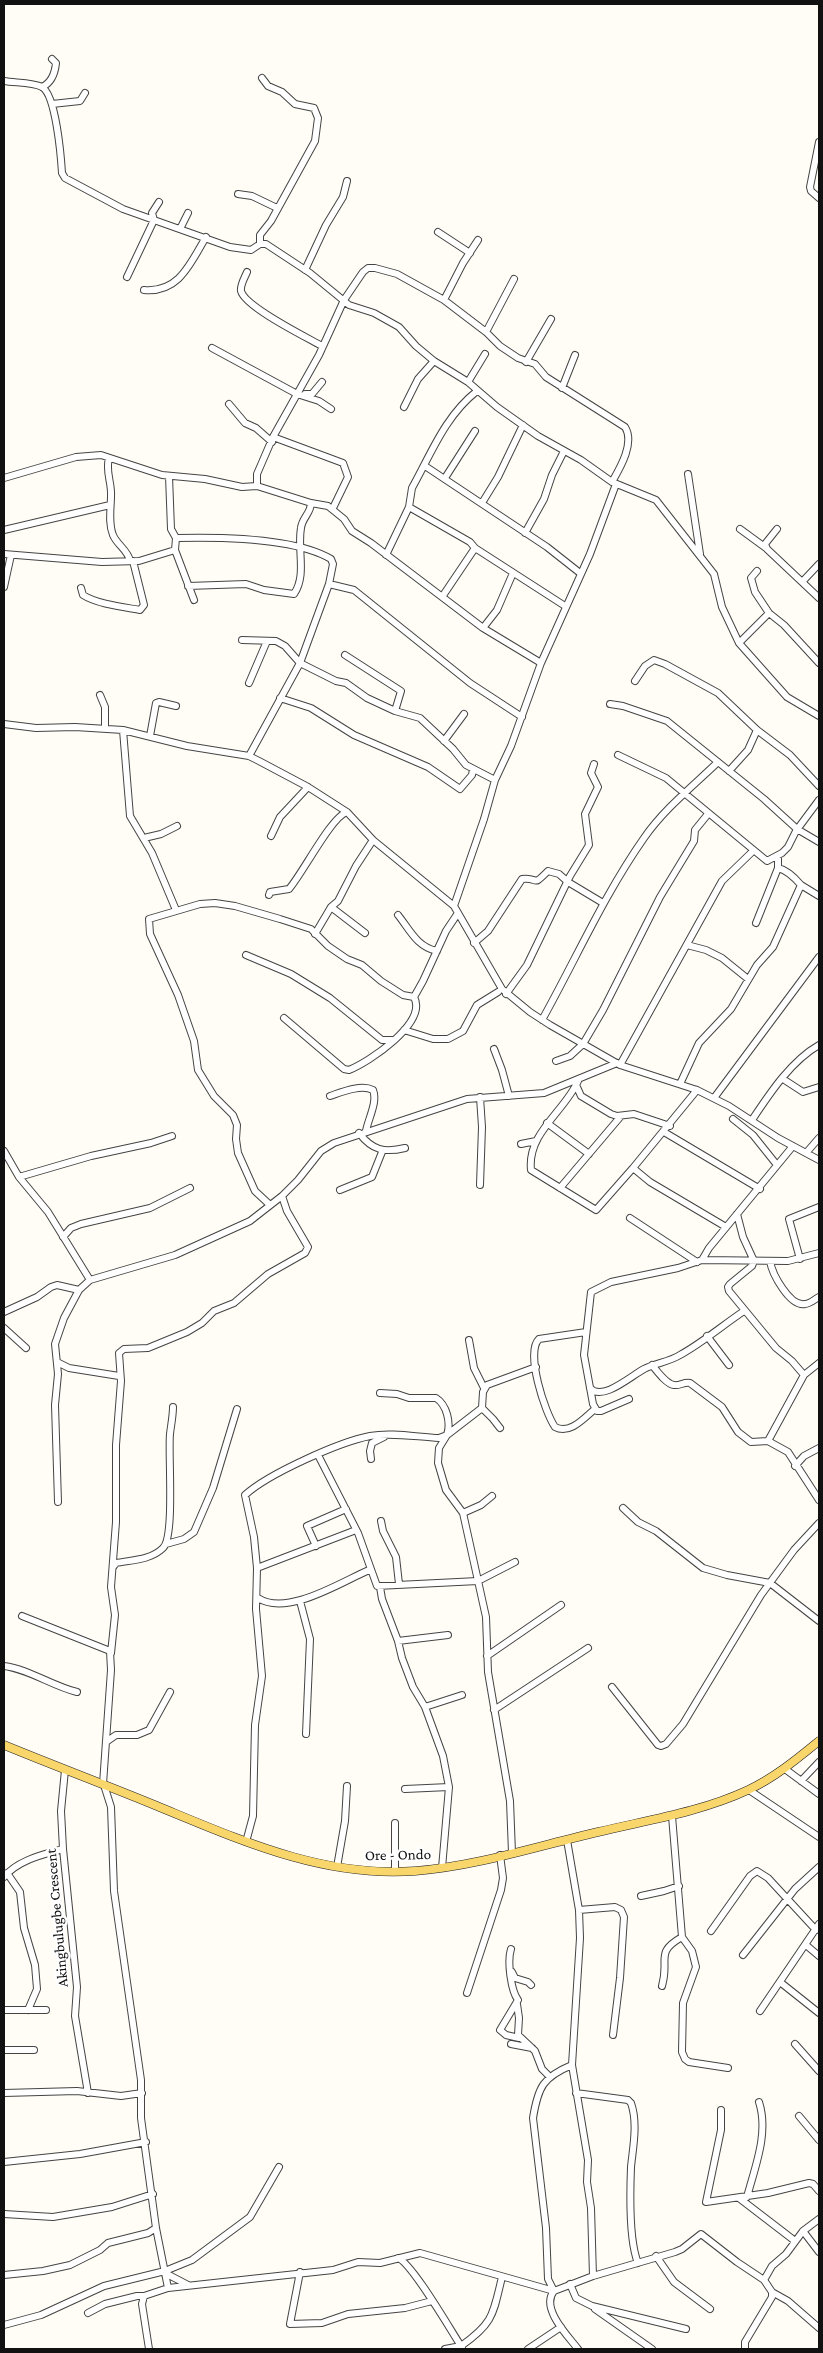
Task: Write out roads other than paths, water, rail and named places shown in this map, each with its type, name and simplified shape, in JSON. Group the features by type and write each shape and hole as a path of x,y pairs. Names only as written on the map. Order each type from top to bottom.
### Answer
{"main road":[{"name":"Ore - Ondo","path":"4,1745 246,1842 288,1856 337,1867 395,1871 442,1868 672,1816 750,1790 784,1768 819,1741"}],"street":[{"path":"42,87 50,80 55,71 56,63 52,59"},
{"path":"260,244 260,235 271,221 315,141 318,118 314,108 295,104 282,92 268,86 262,78"},
{"path":"4,81 42,87 48,93 52,104 62,173 65,178 123,210 206,237 230,247 252,250 260,244 266,244 305,270 357,309 374,313 399,327 416,346 434,361 468,382 523,426 614,483 656,500 716,577 722,606 739,643 787,697 819,716"},
{"path":"52,104 80,101 85,93"},
{"path":"819,142 810,191 819,198"},
{"path":"305,270 326,225 343,197 347,181"},
{"path":"238,194 252,196 277,208"},
{"path":"127,277 154,220 152,213 159,202"},
{"path":"180,229 188,213"},
{"path":"438,232 470,253"},
{"path":"144,290 153,292 168,288 195,260 206,237"},
{"path":"444,300 478,240"},
{"path":"257,486 257,474 273,439 344,300 363,272 368,268 396,274 444,300 486,332 500,346 526,362 535,364 546,377 596,407 620,423 627,431 628,442 625,454 580,573 541,663 511,746 494,780 456,909 414,997 416,1001 414,1009 404,1030 379,1054 349,1070 339,1064 284,1018"},
{"path":"247,272 241,288 242,294 254,306 322,346"},
{"path":"486,332 514,279"},
{"path":"526,362 551,319"},
{"path":"212,348 297,394 318,401 331,409"},
{"path":"468,382 485,354"},
{"path":"562,388 575,354"},
{"path":"404,407 418,379 434,361"},
{"path":"297,394 312,394 322,382"},
{"path":"386,555 409,508 412,488 425,466 437,438 459,408 477,391"},
{"path":"229,404 245,423 273,439 343,463 348,477 332,508"},
{"path":"482,503 498,477 523,426"},
{"path":"445,478 475,431"},
{"path":"524,533 544,499 552,475 564,451"},
{"path":"4,478 76,458 95,455 168,476 205,479 242,486 257,486 332,508 352,531 483,628 541,663"},
{"path":"81,588 82,595 99,603 112,603 140,610 144,605 128,554 113,536 110,505 112,495 107,470 109,458"},
{"path":"425,466 547,547 580,573"},
{"path":"688,474 701,558"},
{"path":"168,476 171,529 176,538 175,550 194,600"},
{"path":"188,586 246,584 294,594 300,582 301,528 311,509 311,503"},
{"path":"4,530 110,505"},
{"path":"409,508 470,542 475,548 565,606"},
{"path":"767,549 765,544 777,529"},
{"path":"740,530 767,549 819,598"},
{"path":"176,538 227,537 260,540 301,548 331,559 333,564 329,584 300,663 249,756"},
{"path":"442,597 475,548"},
{"path":"4,554 102,562 146,560 175,550"},
{"path":"4,587 12,555"},
{"path":"802,582 819,564"},
{"path":"757,571 751,578 752,584 769,613 784,625 819,663"},
{"path":"483,628 497,610 513,573"},
{"path":"329,584 354,590 476,687 522,717"},
{"path":"739,643 769,613"},
{"path":"242,640 276,641 285,646 300,663 336,681 346,683 367,698 395,711 423,720 466,765 494,780"},
{"path":"249,682 267,641"},
{"path":"345,655 401,691 395,711"},
{"path":"635,681 645,666 654,660 718,693 757,730 782,748 819,786"},
{"path":"100,694 105,707 105,729"},
{"path":"280,698 311,708 354,735 428,767 460,789 472,775 473,769"},
{"path":"150,736 156,703 176,706"},
{"path":"610,704 623,706 667,721 771,804 797,829 819,842"},
{"path":"444,741 464,714"},
{"path":"4,724 36,728 75,727 123,730 187,746 249,756 308,787 347,812 373,840 456,909 474,943 506,994 542,1020 619,1064 697,1090 714,1098 819,1160"},
{"path":"123,730 130,816 152,852 176,910"},
{"path":"729,771 748,750 757,730"},
{"path":"618,755 666,778 767,861 778,856 788,847 797,829 819,800"},
{"path":"542,1020 583,946 603,903 644,838 685,792 718,762"},
{"path":"506,994 527,965 568,882 589,845 585,814 598,787 591,773 594,764"},
{"path":"271,836 280,817 308,787"},
{"path":"269,896 270,892 289,889 303,871 330,827 342,813 347,812"},
{"path":"556,1061 570,1056 583,1044 603,1010 660,897 694,841 695,830 708,814"},
{"path":"144,838 160,834 177,826"},
{"path":"315,934 331,907 338,901 356,866 373,840"},
{"path":"58,1502 55,1405 57,1362 54,1344 64,1318 79,1290 90,1280 175,1256 250,1221 282,1196 325,1147 359,1133 480,1097 544,1093 619,1064 722,881 753,851"},
{"path":"756,923 778,868 778,856"},
{"path":"778,868 784,869 801,885 819,896"},
{"path":"474,943 488,931 522,879 527,878 535,882 551,870 603,903"},
{"path":"680,1084 699,1043 731,1009 748,979 773,947 801,885"},
{"path":"270,1205 255,1191 241,1160 236,1145 237,1125 233,1115 214,1096 198,1070 194,1041 178,995 150,934 149,919 200,904 235,906 311,929 338,953 362,965 397,992 409,998 414,997"},
{"path":"331,907 365,933"},
{"path":"398,915 420,944 425,948 437,951"},
{"path":"687,945 722,958 748,979"},
{"path":"246,955 304,982 330,998 382,1040 393,1040"},
{"path":"714,1098 819,957"},
{"path":"404,1030 433,1039 448,1039 463,1032 477,1005 498,992"},
{"path":"752,1120 808,1052 819,1045"},
{"path":"494,1050 509,1096"},
{"path":"784,1079 803,1092 819,1087"},
{"path":"578,1080 577,1090 581,1096 610,1114 621,1116 634,1114 670,1126"},
{"path":"578,1080 570,1096 547,1123 536,1141 531,1170 596,1210 670,1126 697,1090"},
{"path":"330,1096 358,1088 373,1090 375,1098 367,1120 366,1132"},
{"path":"480,1097 482,1127 480,1185"},
{"path":"560,1188 621,1116"},
{"path":"733,1119 753,1135 777,1165"},
{"path":"547,1123 589,1154"},
{"path":"664,1132 760,1188"},
{"path":"359,1133 366,1142 382,1152 405,1148"},
{"path":"19,1177 91,1156 151,1143 172,1136"},
{"path":"806,1153 819,1138"},
{"path":"521,1144 536,1141"},
{"path":"699,1261 793,1146"},
{"path":"4,1151 19,1177 48,1212 90,1280"},
{"path":"340,1190 372,1177 382,1152"},
{"path":"633,1168 650,1182 726,1227"},
{"path":"63,1237 71,1228 81,1224 150,1208 190,1188"},
{"path":"168,2288 156,2228 146,2142 141,2118 142,2093 114,1891 111,1807 104,1784 111,1653 115,1615 111,1597 116,1522 116,1446 120,1397 119,1353 121,1351 148,1348 187,1332 214,1311 234,1303 268,1274 305,1253 308,1247 287,1211 282,1196"},
{"path":"800,1259 789,1219 819,1207"},
{"path":"737,1214 743,1237 754,1261 752,1266 728,1287 744,1311 776,1348 792,1361 804,1375"},
{"path":"630,1218 699,1261"},
{"path":"595,1409 584,1355 589,1298 591,1292 597,1287 611,1282 678,1268 699,1261 770,1262 800,1259 819,1254"},
{"path":"770,1262 775,1279 799,1304 805,1304 819,1297"},
{"path":"4,1312 38,1297 51,1287 57,1285 79,1290"},
{"path":"589,1387 594,1392 599,1393 652,1365 680,1356 744,1311"},
{"path":"4,1328 26,1348"},
{"path":"586,1332 539,1339 535,1346 536,1367 541,1397 555,1427 564,1430 572,1427 595,1409"},
{"path":"707,1336 729,1365"},
{"path":"246,1842 253,1816 255,1725 262,1676 256,1609 258,1568 254,1537 245,1496 282,1472 331,1447 372,1436 442,1437 447,1435 482,1408 484,1388 474,1368 469,1340"},
{"path":"57,1362 69,1368 119,1376"},
{"path":"768,1441 804,1375 819,1363"},
{"path":"652,1365 671,1385 676,1386 685,1382 690,1383 722,1407 738,1432 752,1442 768,1441 788,1452 795,1466 819,1500"},
{"path":"484,1388 499,1379 536,1367"},
{"path":"380,1393 398,1394 410,1398 436,1398 444,1407 447,1418 447,1435 439,1448 438,1463 442,1480 463,1513 486,1616 487,1656 494,1710 510,1801 512,1852"},
{"path":"595,1409 601,1411 629,1399"},
{"path":"166,1544 169,1527 170,1434 173,1407"},
{"path":"482,1408 500,1428"},
{"path":"113,1566 116,1562 143,1559 156,1554 166,1544 184,1539 194,1532 213,1488 237,1410"},
{"path":"371,1459 372,1443 388,1435"},
{"path":"430,1437 439,1448"},
{"path":"795,1466 804,1456 819,1448"},
{"path":"318,1455 356,1530 374,1582 380,1587 382,1599 413,1687 425,1707 443,1756 448,1787 442,1868"},
{"path":"463,1513 481,1505 492,1496"},
{"path":"623,1508 638,1522 656,1531 703,1568 727,1575 770,1583 819,1621"},
{"path":"316,1546 307,1526 346,1510"},
{"path":"381,1521 383,1530 396,1557 399,1584"},
{"path":"612,1687 658,1745 666,1744 683,1724 770,1583 794,1550 819,1523"},
{"path":"258,1568 356,1530"},
{"path":"380,1587 399,1584 450,1584 478,1581 515,1562"},
{"path":"258,1598 271,1603 282,1604 300,1600 369,1570"},
{"path":"300,1600 310,1639 306,1734"},
{"path":"487,1656 561,1605"},
{"path":"22,1616 72,1638 107,1649 111,1653"},
{"path":"398,1641 448,1635"},
{"path":"494,1710 588,1648"},
{"path":"4,1666 16,1668 63,1689 77,1692"},
{"path":"106,1742 116,1735 137,1735 149,1730 170,1692"},
{"path":"425,1707 462,1695"},
{"path":"801,1781 819,1762"},
{"path":"784,1768 819,1794"},
{"name":"Akingbulugbe Crescent","path":"65,1770 61,1811 63,1849 77,1987 75,2016 88,2093"},
{"path":"337,1867 345,1821 347,1786"},
{"path":"405,1789 448,1787"},
{"path":"750,1790 819,1837"},
{"path":"672,1816 682,1937 692,1951 696,1967 683,2003 682,2052 685,2059 689,2062 728,2068"},
{"path":"395,1823 395,1871"},
{"path":"567,1840 579,1910 580,1938 572,2065 588,2160 587,2182 592,2208 593,2276"},
{"path":"28,2010 37,1989 35,1965 24,1928 20,1892 6,1875 26,1860 63,1849"},
{"path":"467,1992 501,1890 503,1878 500,1855"},
{"path":"743,1955 795,1889 819,1867"},
{"path":"711,1931 754,1872 760,1872 768,1878 788,1900 818,1927 760,2011"},
{"path":"641,1896 678,1886"},
{"path":"579,1910 616,1907 621,1910 624,1917 613,2035"},
{"path":"662,1986 666,1969 665,1950 669,1944 682,1937"},
{"path":"806,1945 819,1956"},
{"path":"511,1949 508,1956 519,2018 517,2031 519,2038"},
{"path":"511,1971 515,1978 528,1982 531,1985"},
{"path":"780,1982 819,2013"},
{"path":"517,2004 500,2030 501,2033 519,2038 532,2048 542,2069 549,2076"},
{"path":"4,2010 46,2010"},
{"path":"511,2044 532,2048"},
{"path":"795,2044 819,2071"},
{"path":"4,2050 34,2050"},
{"path":"554,2291 548,2279 546,2228 533,2118 540,2090 549,2076 572,2065"},
{"path":"4,2093 77,2091 121,2096 142,2093"},
{"path":"576,2093 628,2100 632,2108 634,2138 631,2169 633,2238 638,2263"},
{"path":"747,2197 762,2136 763,2119 759,2102"},
{"path":"721,2110 721,2130 705,2200 708,2203 747,2197 809,2183 813,2184 819,2191"},
{"path":"799,2116 819,2140"},
{"path":"4,2162 80,2154 146,2142"},
{"path":"4,2324 40,2315 104,2286 165,2272 192,2260 250,2217 279,2167"},
{"path":"4,2214 53,2217 112,2207 153,2194"},
{"path":"740,2198 795,2241"},
{"path":"764,2280 772,2266 786,2254 803,2231 819,2219"},
{"path":"4,2275 43,2271 70,2265 100,2250 108,2243 148,2233 156,2228"},
{"path":"803,2231 819,2252"},
{"path":"578,2349 561,2326 550,2306 549,2300 554,2291 593,2276 682,2249 701,2234 764,2280 772,2292 788,2301 819,2328"},
{"path":"88,2313 105,2304 144,2296 168,2288 300,2272 333,2270 358,2262 380,2262 420,2253 554,2291"},
{"path":"656,2256 674,2282 710,2309"},
{"path":"398,2258 415,2275 462,2348"},
{"path":"165,2272 188,2286"},
{"path":"300,2272 290,2324 322,2323 348,2314 405,2308 432,2301"},
{"path":"445,2349 462,2348 484,2329 495,2310 502,2277"},
{"path":"570,2284 576,2298 592,2306 652,2349"},
{"path":"746,2348 745,2342 772,2297 772,2292"},
{"path":"144,2296 142,2304 149,2349"},
{"path":"592,2306 686,2329"},
{"path":"528,2349 561,2326"}]}
